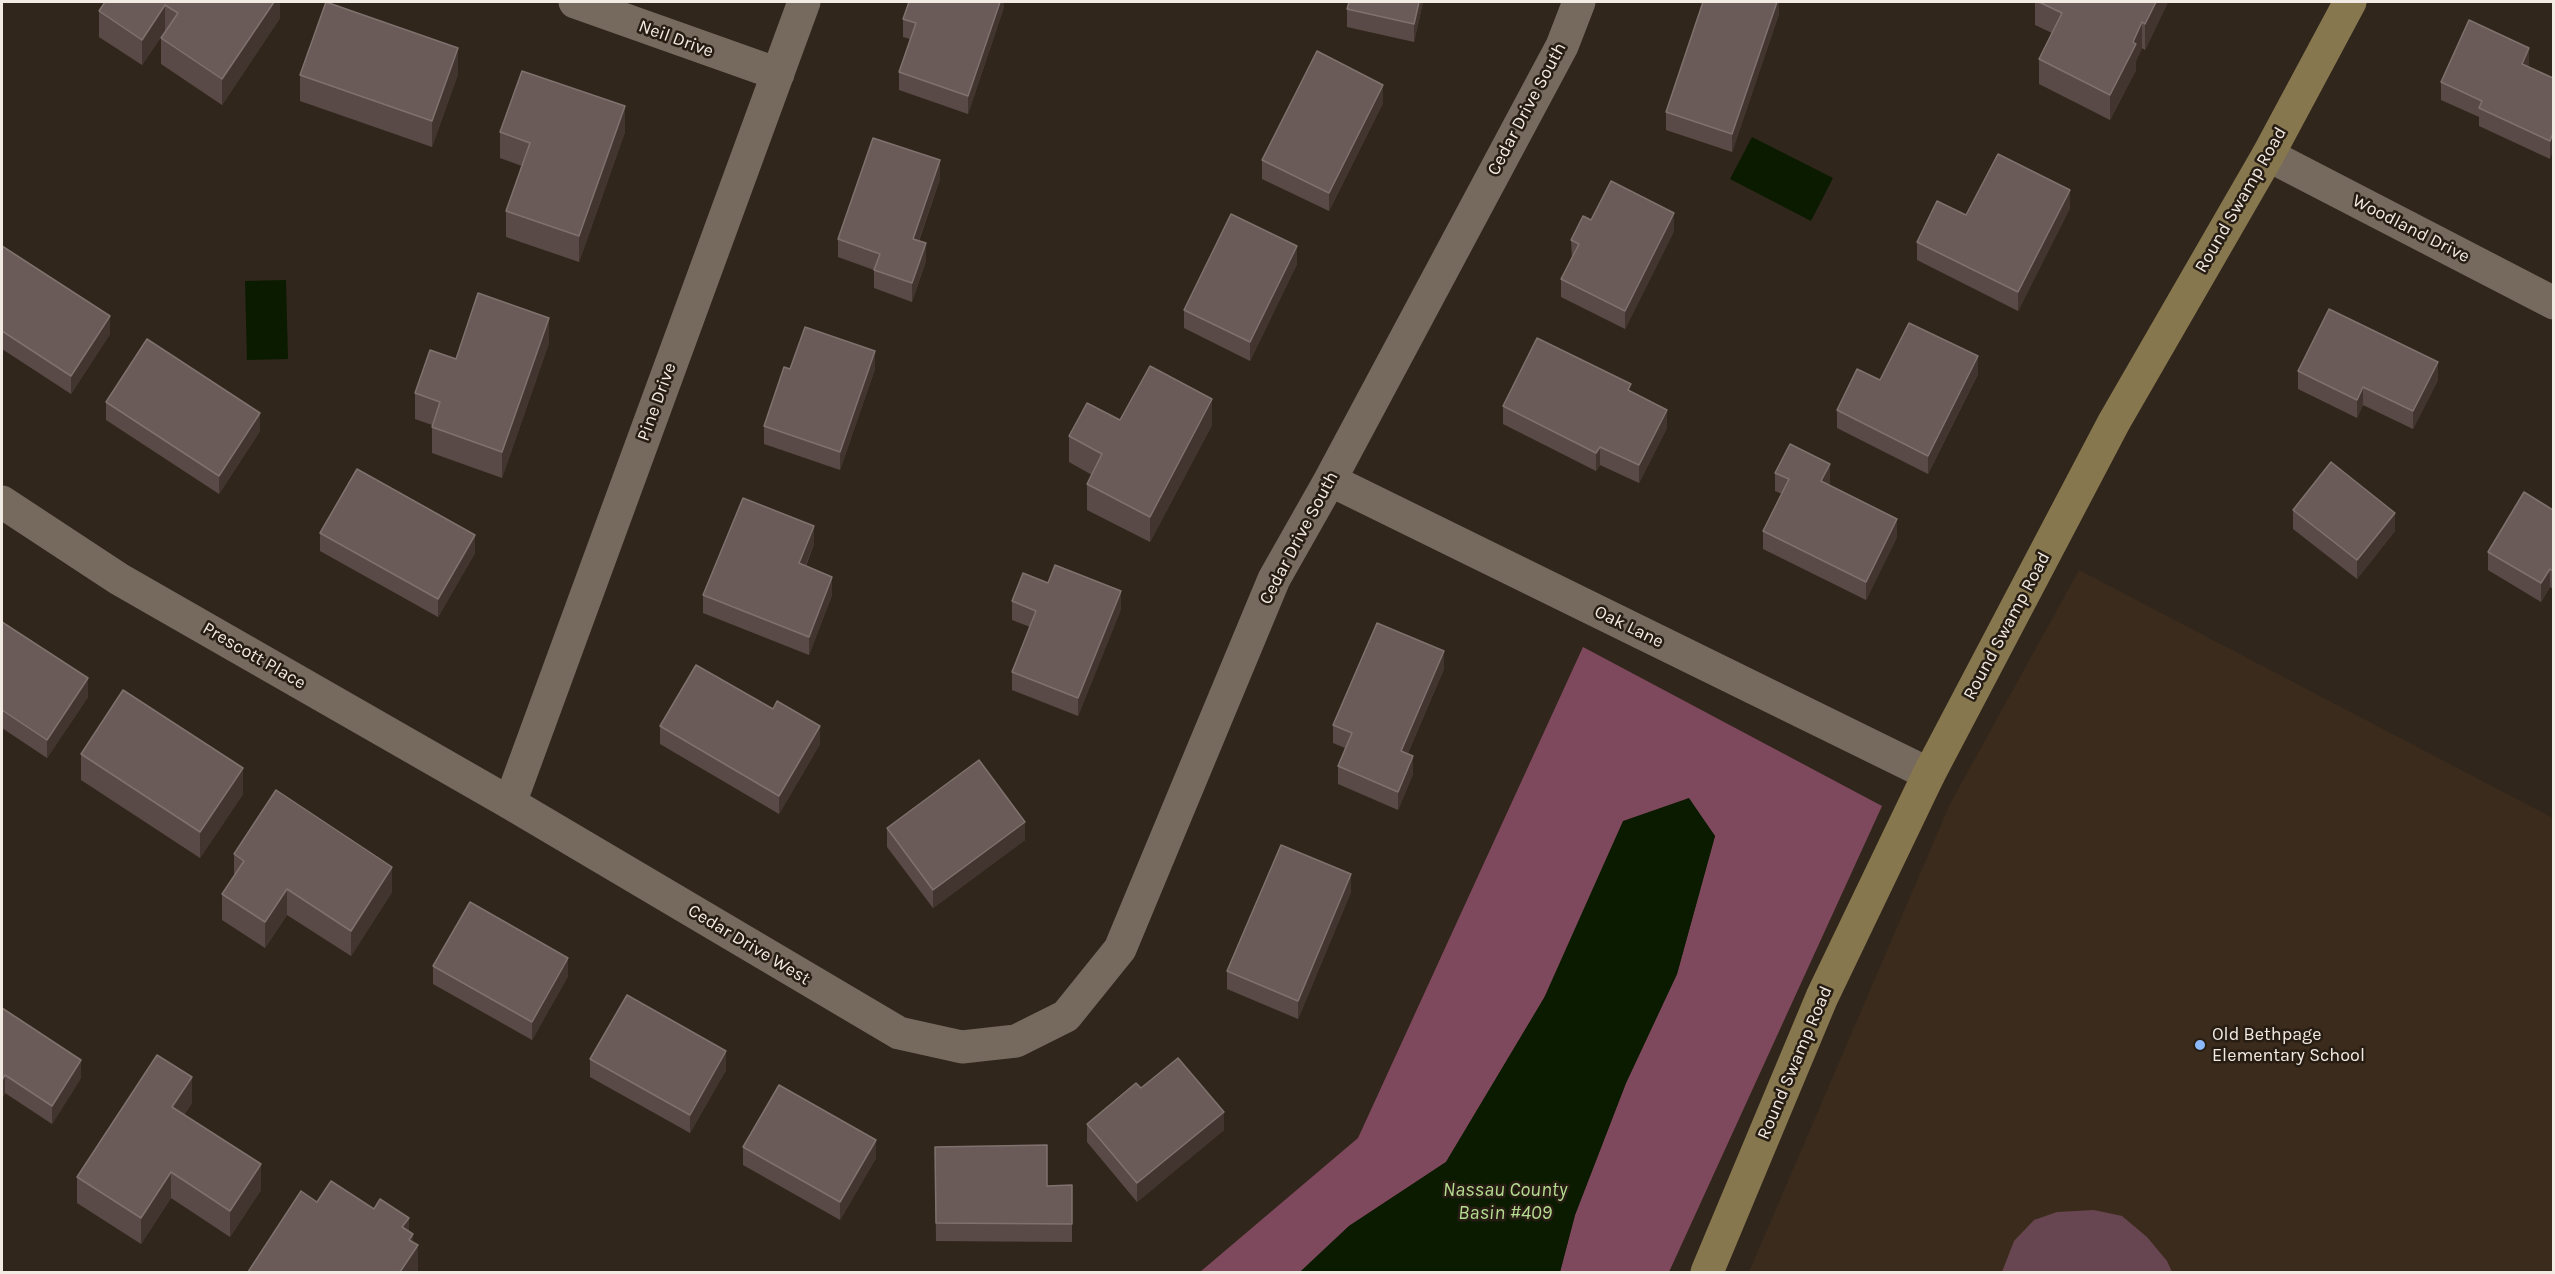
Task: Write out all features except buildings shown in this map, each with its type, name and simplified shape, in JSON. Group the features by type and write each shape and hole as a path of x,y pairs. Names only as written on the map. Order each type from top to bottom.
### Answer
{"main road":[{"name":"Round Swamp Road","path":"1707,1272 1822,997 1929,774 2114,422 2268,155 2350,2"}],"street":[{"name":"Neil Drive","path":"575,2 777,74"},
{"name":"Pine Drive","path":"510,803 804,2"},
{"name":"Cedar Drive South","path":"1001,1042 1016,1041 1066,1016 1120,949 1274,579 1330,480 1562,46 1579,2"},
{"name":"Woodland Drive","path":"2268,155 2553,303"},
{"name":"Oak Lane","path":"1330,480 1929,774"},
{"name":"Prescott Place","path":"2,502 119,579 510,803"},
{"name":"Cedar Drive West","path":"510,803 899,1034 962,1047 1001,1042"}],"shaded area":[{"name":"Old Bethpage Elementary School","path":"2079,570 2553,818 2553,1272 1749,1272 1950,804"},
{"path":"1583,647 1882,806 1669,1272 1560,1272 1575,1215 1626,1083 1677,974 1715,836 1688,798 1544,998 1446,1162 1349,1226 1300,1272 1200,1272 1358,1138"},
{"path":"2094,1210 2122,1216 2147,1237 2167,1261 2172,1272 2002,1272 2014,1241 2034,1220 2057,1212"}],"water":[{"path":"1752,137 1833,178 1811,221 1730,179"},
{"path":"286,280 288,359 247,360 245,281"},
{"name":"Nassau County Basin #409","path":"1689,798 1715,836 1677,974 1626,1083 1575,1215 1560,1272 1300,1272 1349,1226 1446,1162 1544,998 1623,821"}],"place":[{"name":"Old Bethpage Elementary School","path":"2200,1045"}]}
